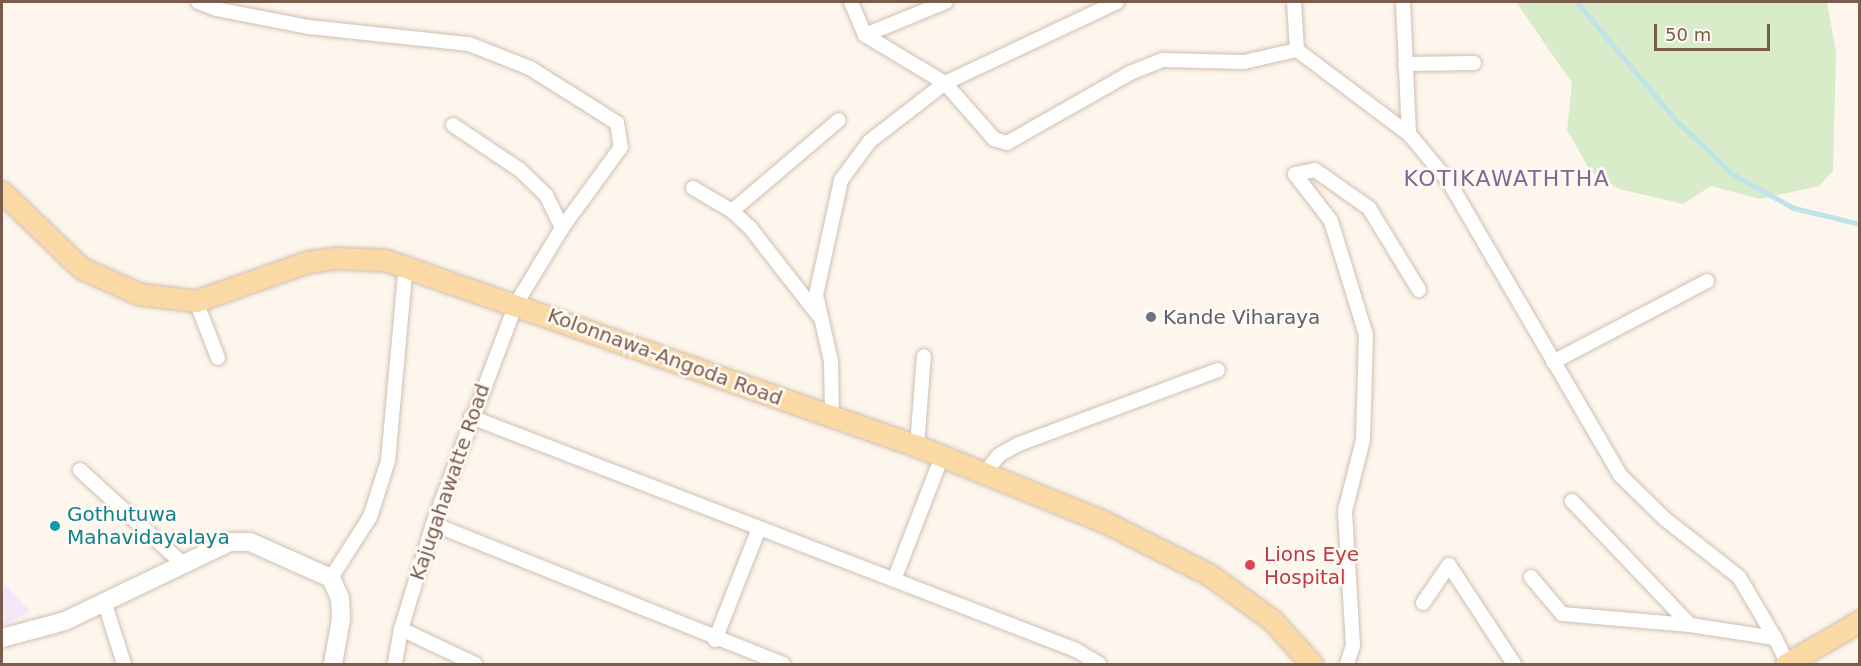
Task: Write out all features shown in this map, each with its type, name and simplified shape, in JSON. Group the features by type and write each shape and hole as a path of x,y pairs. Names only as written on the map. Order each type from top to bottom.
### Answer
{"main road":[{"name":"Kolonnawa-Angoda Road","path":"2,192 81,268 139,294 196,301 307,262 365,257 406,264 916,446 986,472 1105,522 1210,575 1272,620 1312,664"},
{"path":"1787,664 1860,621"}],"street":[{"name":"Kajugahawatte Road","path":"198,2 216,9 309,27 469,44 530,68 618,123 621,147 562,228 516,304 471,417 433,524 401,629 395,664"},
{"path":"851,2 865,35 945,83 994,139 1006,143 1130,73 1163,60 1244,62 1297,50"},
{"path":"865,35 946,2"},
{"path":"832,417 831,361 816,295 841,180 870,141 945,83 1117,2"},
{"path":"1294,2 1297,50 1409,134 1449,182 1620,475 1665,519 1739,577 1787,664"},
{"path":"1403,2 1409,134"},
{"path":"1405,64 1474,63"},
{"path":"732,211 839,120"},
{"path":"453,125 520,170 546,195 562,228"},
{"path":"1347,664 1353,646 1345,511 1363,440 1366,335 1331,221 1295,174 1315,170 1369,208 1419,290"},
{"path":"693,188 732,211 751,229 822,320"},
{"path":"331,578 369,517 388,461 406,264"},
{"path":"1553,362 1707,281"},
{"path":"196,301 218,358"},
{"path":"916,446 924,356"},
{"path":"986,472 999,455 1019,444 1218,370"},
{"path":"471,417 758,531 1076,650 1100,664"},
{"path":"894,580 942,456"},
{"path":"80,470 182,563"},
{"path":"1572,501 1690,625"},
{"path":"433,524 715,640 783,664"},
{"path":"715,640 758,531"},
{"path":"2,638 65,621 105,604 182,563 230,542 250,542 331,578 340,598 341,619 333,664"},
{"path":"1423,603 1449,564 1514,664"},
{"path":"1531,577 1563,614 1690,625 1774,638"},
{"path":"105,604 124,664"},
{"path":"401,629 475,664"}],"shaded area":[{"path":"2,581 30,611 2,627"}],"green space":[{"path":"1516,2 1827,2 1836,52 1833,171 1819,186 1760,199 1711,186 1683,204 1619,189 1591,172 1567,130 1572,83"}],"waterway":[{"path":"1577,2 1677,121 1734,175 1794,208 1860,224"}],"place":[{"name":"Kande Viharaya","path":"1151,317"},
{"name":"Gothutuwa Mahavidayalaya","path":"55,526"},
{"name":"Lions Eye Hospital","path":"1250,565"}],"district":[{"name":"KOTIKAWATHTHA","path":"1507,179"}]}
